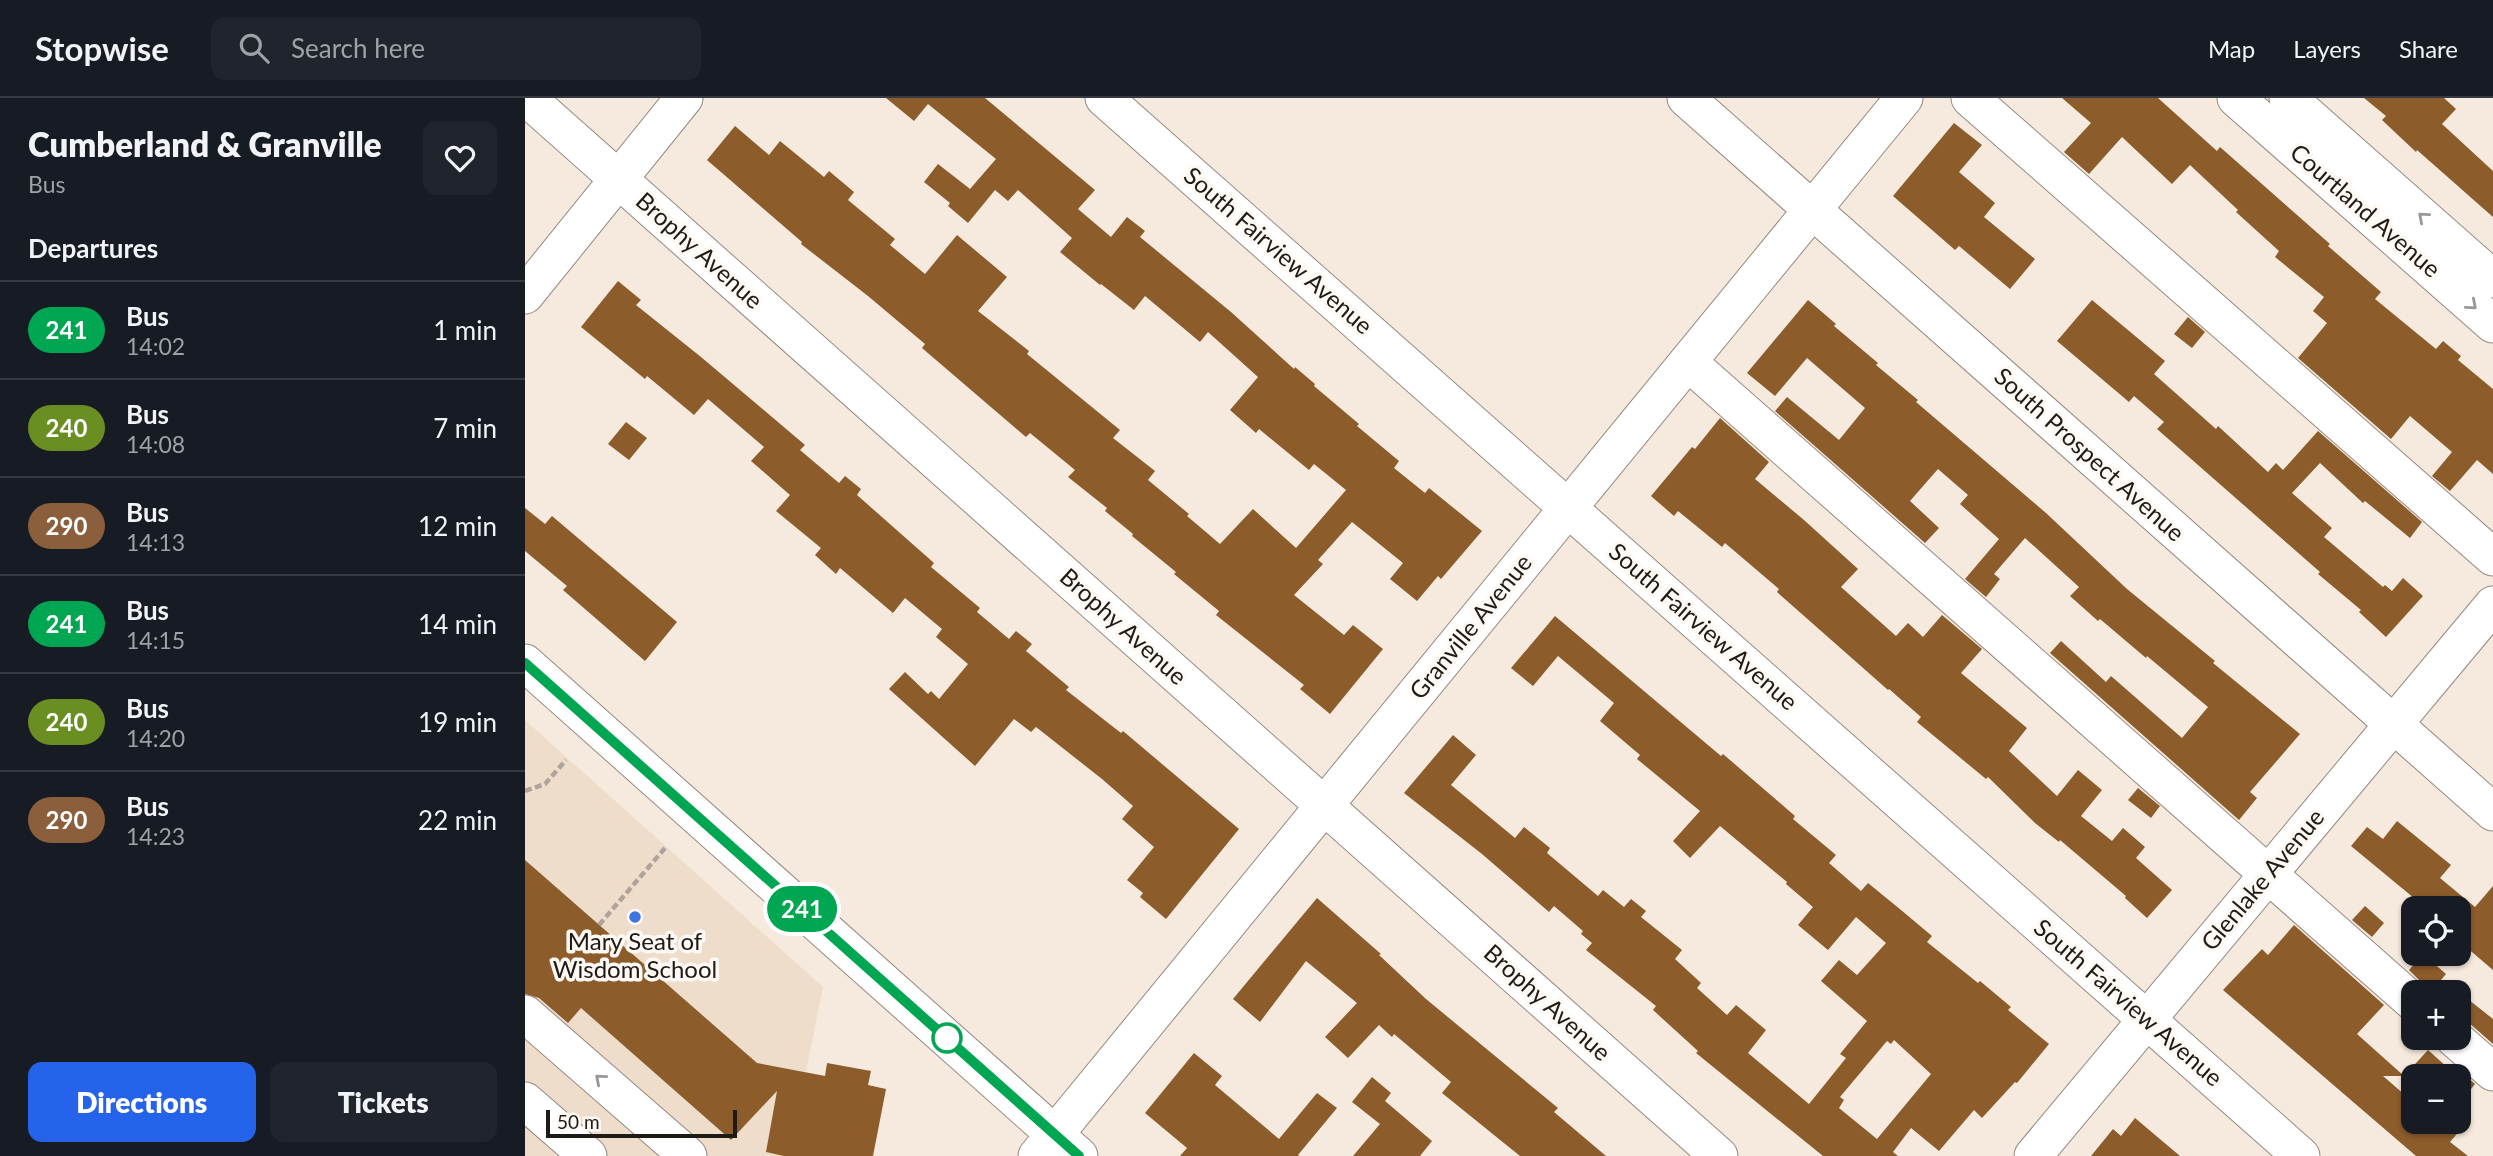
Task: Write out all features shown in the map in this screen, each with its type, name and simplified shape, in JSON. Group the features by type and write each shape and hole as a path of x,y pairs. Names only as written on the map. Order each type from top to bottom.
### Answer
{"street":[{"name":"Brophy Avenue","path":"527,98 1719,1156"},
{"path":"525,295 684,98"},
{"name":"South Fairview Avenue","path":"1104,98 2301,1156"},
{"name":"South Prospect Avenue","path":"1686,98 2493,812"},
{"name":"Granville Avenue","path":"1057,1149 1324,806 1904,98"},
{"path":"1970,98 2493,557"},
{"name":"Courtland Avenue","path":"2237,98 2493,324"},
{"name":"Courtland Avenue","path":"2288,98 2493,279"},
{"path":"1688,362 2401,991"},
{"name":"Glenlake Avenue","path":"2033,1156 2493,605"},
{"path":"525,663 1057,1149"},
{"path":"525,1014 688,1156"},
{"path":"2468,1050 2493,1072"},
{"path":"525,1101 588,1156"}],"path":[{"path":"525,791 545,784 566,760"},
{"path":"599,925 665,848"}],"shaded area":[{"name":"Mary Seat of Wisdom School","path":"525,720 823,987 789,1156 525,1156"}],"building":[{"path":"886,98 985,98 1095,190 1078,209 1111,237 1127,217 1145,231 1140,237 1315,384 1314,386 1359,424 1357,426 1399,461 1394,468 1425,493 1429,488 1482,531 1441,579 1438,576 1417,601 1390,579 1403,563 1352,522 1318,560 1323,564 1294,595 1344,635 1353,625 1383,649 1330,714 1300,689 1304,685 1216,615 1219,611 1132,536 1133,534 1105,511 1107,508 1068,477 1075,470 1030,433 1026,437 922,348 925,344 801,244 802,242 707,160 735,126 769,155 780,141 824,177 829,171 854,192 848,200 895,239 890,245 925,274 957,235 1007,277 978,311 1120,430 1113,438 1155,471 1148,480 1220,544 1253,509 1296,548 1346,490 1314,464 1309,470 1259,429 1256,433 1230,410 1258,377 1208,332 1200,342 1145,296 1134,310 1100,285 1060,252 1072,238 1018,190 1008,201 995,190 968,223 948,206 950,203 924,182 938,164 970,189 996,159 928,104 914,121"},
{"path":"2062,98 2158,98 2217,151 2220,147 2330,244 2328,246 2381,292 2375,299 2436,349 2443,341 2461,356 2458,360 2493,389 2493,474 2477,460 2450,491 2432,476 2452,452 2410,416 2391,439 2298,358 2327,323 2313,311 2324,297 2275,257 2279,251 2190,165 2172,184 2122,137 2089,174 2064,152 2091,123"},
{"path":"2364,98 2444,98 2456,109 2442,124 2493,171 2493,217 2417,150 2416,152 2382,120 2386,116"},
{"path":"1954,123 1982,145 1959,172 1995,203 1984,217 2035,259 2010,289 1959,246 1955,250 1893,196"},
{"path":"618,281 641,300 636,305 805,445 800,450 839,483 845,476 861,489 857,495 934,563 931,567 980,608 977,612 1009,639 1016,631 1032,644 1026,651 1069,687 1066,690 1121,733 1123,731 1239,829 1166,919 1140,897 1143,893 1127,880 1154,847 1122,819 1133,806 1102,779 1036,727 1031,732 1014,719 975,766 889,689 905,672 928,694 931,691 939,699 968,664 936,637 942,629 905,598 893,613 840,568 836,574 815,555 821,548 776,511 790,495 751,461 764,447 708,399 694,415 581,327"},
{"path":"1808,300 1878,363 1876,365 1918,400 1916,402 2046,513 2127,589 2300,734 2250,792 2257,798 2239,820 2050,653 2061,641 2106,682 2111,676 2182,738 2208,707 2070,596 2079,587 2025,538 1994,574 2000,579 1986,597 1965,579 1999,539 1960,504 1968,495 1938,469 1910,501 1939,528 1925,543 1775,411 1787,397 1839,440 1865,408 1807,358 1775,396 1747,373"},
{"path":"2092,300 2165,361 2154,374 2216,429 2218,426 2268,472 2276,463 2283,470 2318,431 2422,522 2410,538 2365,501 2363,503 2320,463 2292,493 2332,528 2324,537 2383,587 2385,585 2392,591 2403,578 2423,596 2386,637 2359,612 2361,610 2318,574 2320,572 2157,429 2164,422 2134,396 2129,402 2057,341"},
{"path":"2188,317 2205,332 2192,348 2174,334"},
{"path":"1720,418 1769,462 1755,479 1858,569 1841,587 1896,636 1908,623 1923,637 1942,615 1982,649 1961,673 2027,728 2009,751 2057,796 2078,770 2102,790 2081,816 2112,841 2123,828 2145,847 2136,858 2172,890 2147,918 2125,898 2126,896 2060,840 2059,842 2035,823 1988,777 1986,779 1917,722 1921,717 1777,592 1779,589 1725,543 1722,547 1678,511 1674,516 1651,496"},
{"path":"626,422 647,438 629,460 608,444"},
{"path":"525,508 545,524 552,516 677,622 645,661 563,590 567,586 525,551"},
{"path":"1555,616 1795,816 1793,819 1836,855 1829,863 1861,891 1868,883 1932,936 1927,942 1978,983 1980,981 2011,1007 2008,1010 2049,1044 2017,1083 2015,1082 1982,1118 1974,1110 1939,1151 1911,1128 1893,1152 1898,1156 1823,1156 1696,1053 1698,1051 1653,1010 1656,1006 1586,950 1592,943 1581,934 1583,931 1554,906 1549,912 1482,854 1404,793 1453,735 1476,755 1451,785 1515,838 1524,827 1550,848 1547,853 1598,896 1603,890 1624,907 1631,899 1646,911 1641,917 1682,950 1675,959 1701,983 1697,988 1727,1015 1736,1005 1766,1030 1748,1053 1809,1104 1846,1058 1840,1054 1867,1021 1821,981 1839,960 1857,975 1886,943 1856,917 1828,950 1798,925 1813,907 1720,826 1690,858 1673,841 1700,811 1637,759 1640,755 1600,721 1614,703 1558,656 1533,686 1511,668","holes":["1894,1040 1931,1074 1877,1139 1839,1108 1844,1100 1840,1097 1887,1041 1891,1044"]},
{"path":"2138,788 2160,806 2151,818 2128,800"},
{"path":"2397,821 2451,865 2440,878 2462,896 2411,896 2351,846 2367,827 2383,839"},
{"path":"525,860 757,1063 825,1076 827,1063 871,1071 868,1085 886,1089 873,1156 784,1156 766,1152 777,1091 731,1140 581,1008 568,1023 539,998 525,994"},
{"path":"2493,886 2493,970 2471,951 2471,904 2475,907"},
{"path":"1317,898 1381,954 1379,955 1426,999 1558,1108 1554,1112 1606,1156 1520,1156 1442,1093 1451,1082 1394,1034 1392,1037 1379,1025 1348,1058 1325,1037 1357,1003 1306,961 1260,1022 1233,999"},
{"path":"2365,906 2384,923 2372,937 2352,920"},
{"path":"2294,925 2384,1005 2357,1034 2401,1073 2401,1076 2383,1076 2401,1092 2401,1134 2457,1134 2450,1142 2468,1156 2416,1156 2223,990 2262,949 2268,955"},
{"path":"2412,966 2437,966 2446,974 2441,980 2419,980 2409,970"},
{"path":"2471,1002 2493,1019 2493,1044 2471,1025"},
{"path":"2428,1050 2444,1064 2415,1064"},
{"path":"1194,1053 1222,1076 1215,1085 1279,1139 1317,1093 1337,1108 1298,1155 1300,1156 1180,1156 1187,1148 1145,1113"},
{"path":"1372,1077 1391,1093 1385,1101 1432,1141 1420,1156 1353,1156 1380,1124 1352,1102"},
{"path":"2135,1118 2180,1156 2091,1156 2113,1129 2121,1136"}],"bus line":[{"name":"241","path":"525,663 1079,1156"}],"place":[{"name":"Mary Seat of Wisdom School","path":"635,917"}]}
